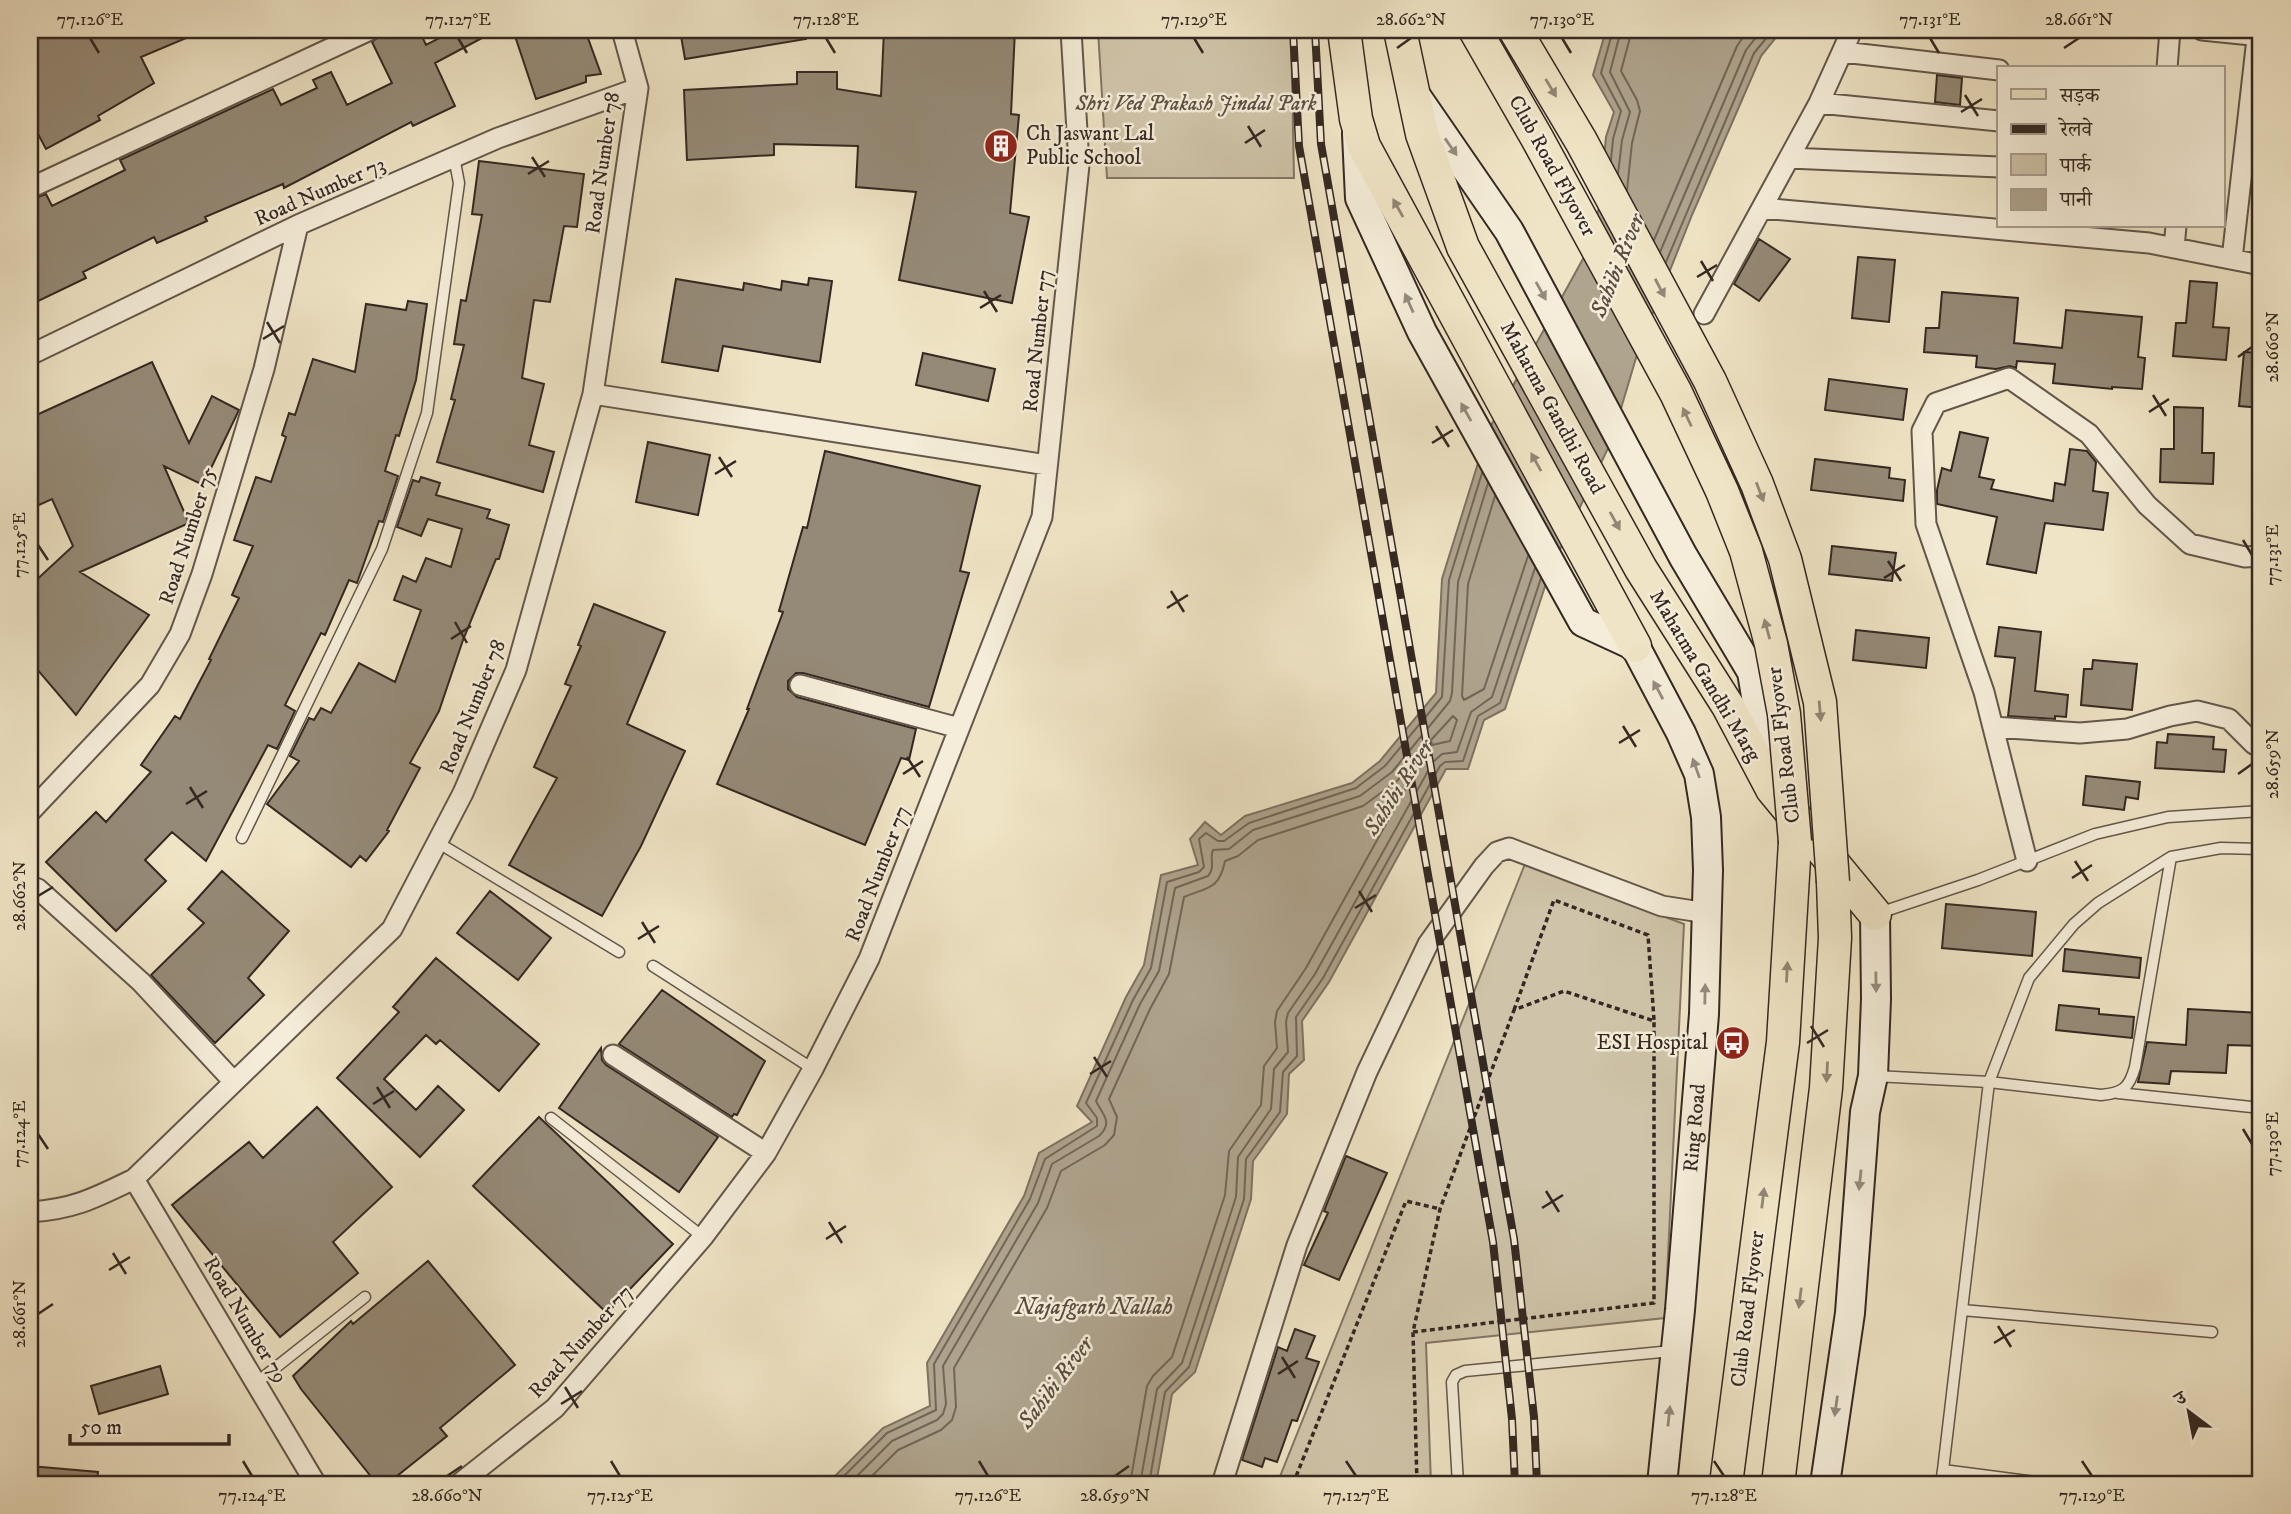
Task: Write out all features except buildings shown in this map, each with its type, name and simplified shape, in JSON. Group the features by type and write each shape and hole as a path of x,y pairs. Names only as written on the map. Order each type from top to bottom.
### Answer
{"main road":[{"path":"1344,30 1356,119 1360,198 1422,332 1583,622 1635,646"},
{"path":"1400,30 1413,91 1509,231 1683,556 1752,672 1772,789"},
{"name":"Club Road Flyover","path":"1475,30 1676,393 1722,491 1746,551 1771,644 1784,714 1795,842 1783,1042 1726,1484"},
{"name":"Club Road Flyover","path":"1516,30 1581,141 1703,369 1757,484 1784,559 1820,702 1833,882 1834,952 1826,1088 1778,1484"},
{"name":"Mahatma Gandhi Road","path":"1413,91 1422,134 1463,247 1641,569"},
{"name":"Mahatma Gandhi Road","path":"1356,119 1364,146 1604,587"},
{"name":"Mahatma Gandhi Marg","path":"1641,569 1728,706 1772,789 1875,914"},
{"name":"Mahatma Gandhi Marg","path":"1604,587 1681,733"},
{"name":"Ring Road","path":"1661,1484 1676,1350 1704,1014 1707,913 1706,817 1699,774 1681,733"},
{"path":"1825,1484 1850,1313 1865,1112 1873,1076 1875,914"}],"street":[{"path":"30,188 370,30"},
{"name":"Road Number 78","path":"30,1212 60,1210 93,1199 134,1179 392,929 463,793 516,670 593,394 638,88 622,30"},
{"name":"Road Number 77","path":"459,1484 555,1408 703,1237 766,1153 813,1069 869,959 1042,517 1079,165 1070,30"},
{"path":"1704,313 1819,103 1853,30"},
{"path":"2167,66 2170,30"},
{"path":"2203,30 2259,34 2232,259"},
{"path":"1843,52 1997,70"},
{"name":"Road Number 73","path":"30,355 298,225 498,138 638,88"},
{"path":"1819,103 1997,121"},
{"path":"1789,158 1997,167"},
{"path":"1762,208 1997,224"},
{"name":"Road Number 75","path":"30,812 150,685 180,634 202,574 264,369 298,225"},
{"path":"2060,228 2150,234 2174,248 2261,265"},
{"path":"2174,248 2176,228"},
{"path":"2027,861 1984,692 1926,524 1922,431 1936,403 2009,378 2089,434 2147,505 2190,544 2245,557 2261,556"},
{"path":"593,394 1047,466"},
{"path":"800,685 959,727"},
{"path":"1993,727 2080,733 2127,729 2197,711 2229,719 2254,744 2261,744"},
{"path":"1222,1484 1297,1245 1367,1072 1428,944 1484,866 1497,852 1509,848 1662,906 1707,913"},
{"path":"30,886 38,889 141,982 234,1082"},
{"path":"613,1055 766,1153"},
{"name":"Road Number 79","path":"134,1179 316,1484"}],"lane":[{"path":"242,838 382,549 427,412 459,183 454,157"},
{"path":"1875,914 2027,861 2095,834 2156,820 2261,811"},
{"path":"437,842 619,952"},
{"path":"1941,1484 1989,1082 2029,978 2074,924 2098,903 2171,857 2221,848 2261,849"},
{"path":"2118,1093 2131,1081 2135,1068 2171,857"},
{"path":"653,966 813,1069"},
{"path":"1873,1076 1989,1082 2101,1096 2118,1093 2261,1108"},
{"path":"551,1118 703,1237"},
{"path":"256,1383 365,1297"},
{"path":"1962,1310 2212,1332"},
{"path":"1458,1484 1452,1382 1456,1375 1465,1371 1676,1350"},
{"path":"1943,1471 2050,1484"}],"path":[{"path":"1413,1332 1654,1303 1654,1021 1648,935 1553,901 1440,1209 1413,1332 1417,1484"},
{"path":"1514,1010 1564,991 1654,1021"},
{"path":"1293,1484 1406,1200 1440,1209"},
{"path":"1296,1476 1319,1484"}],"green space":[{"name":"Shri Ved Prakash Jindal Park","path":"1098,30 1291,30 1294,178 1107,178"},
{"path":"1525,864 1684,924 1665,1318 1426,1343 1431,1484 1277,1484"}],"water":[{"name":"Najafgarh Nallah","path":"1606,30 1782,30 1761,56 1692,215 1639,348 1611,442 1551,568 1505,709 1484,720 1468,769 1446,769 1329,982 1302,1021 1304,1060 1289,1074 1287,1114 1253,1161 1251,1199 1195,1372 1172,1394 1156,1484 827,1484 883,1428 930,1406 927,1363 1024,1196 1039,1153 1092,1122 1077,1106 1126,997 1144,965 1161,875 1198,865 1190,839 1205,822 1221,835 1245,816 1352,783 1380,761 1436,693 1442,579 1488,431 1584,257 1599,208 1606,137 1614,112 1593,75"}],"railway":[{"path":"1293,30 1299,146 1493,1242 1512,1419 1515,1484"},
{"path":"1315,30 1321,144 1514,1239 1534,1417 1537,1484"}],"place":[{"name":"Ch Jaswant Lal Public School","path":"1001,146"},
{"name":"ESI Hospital","path":"1733,1043"}],"water label":[{"name":"Sahibi River","path":"1618,266"},
{"name":"Sahibi River","path":"1399,788"},
{"name":"Sahibi River","path":"1056,1383"}]}
